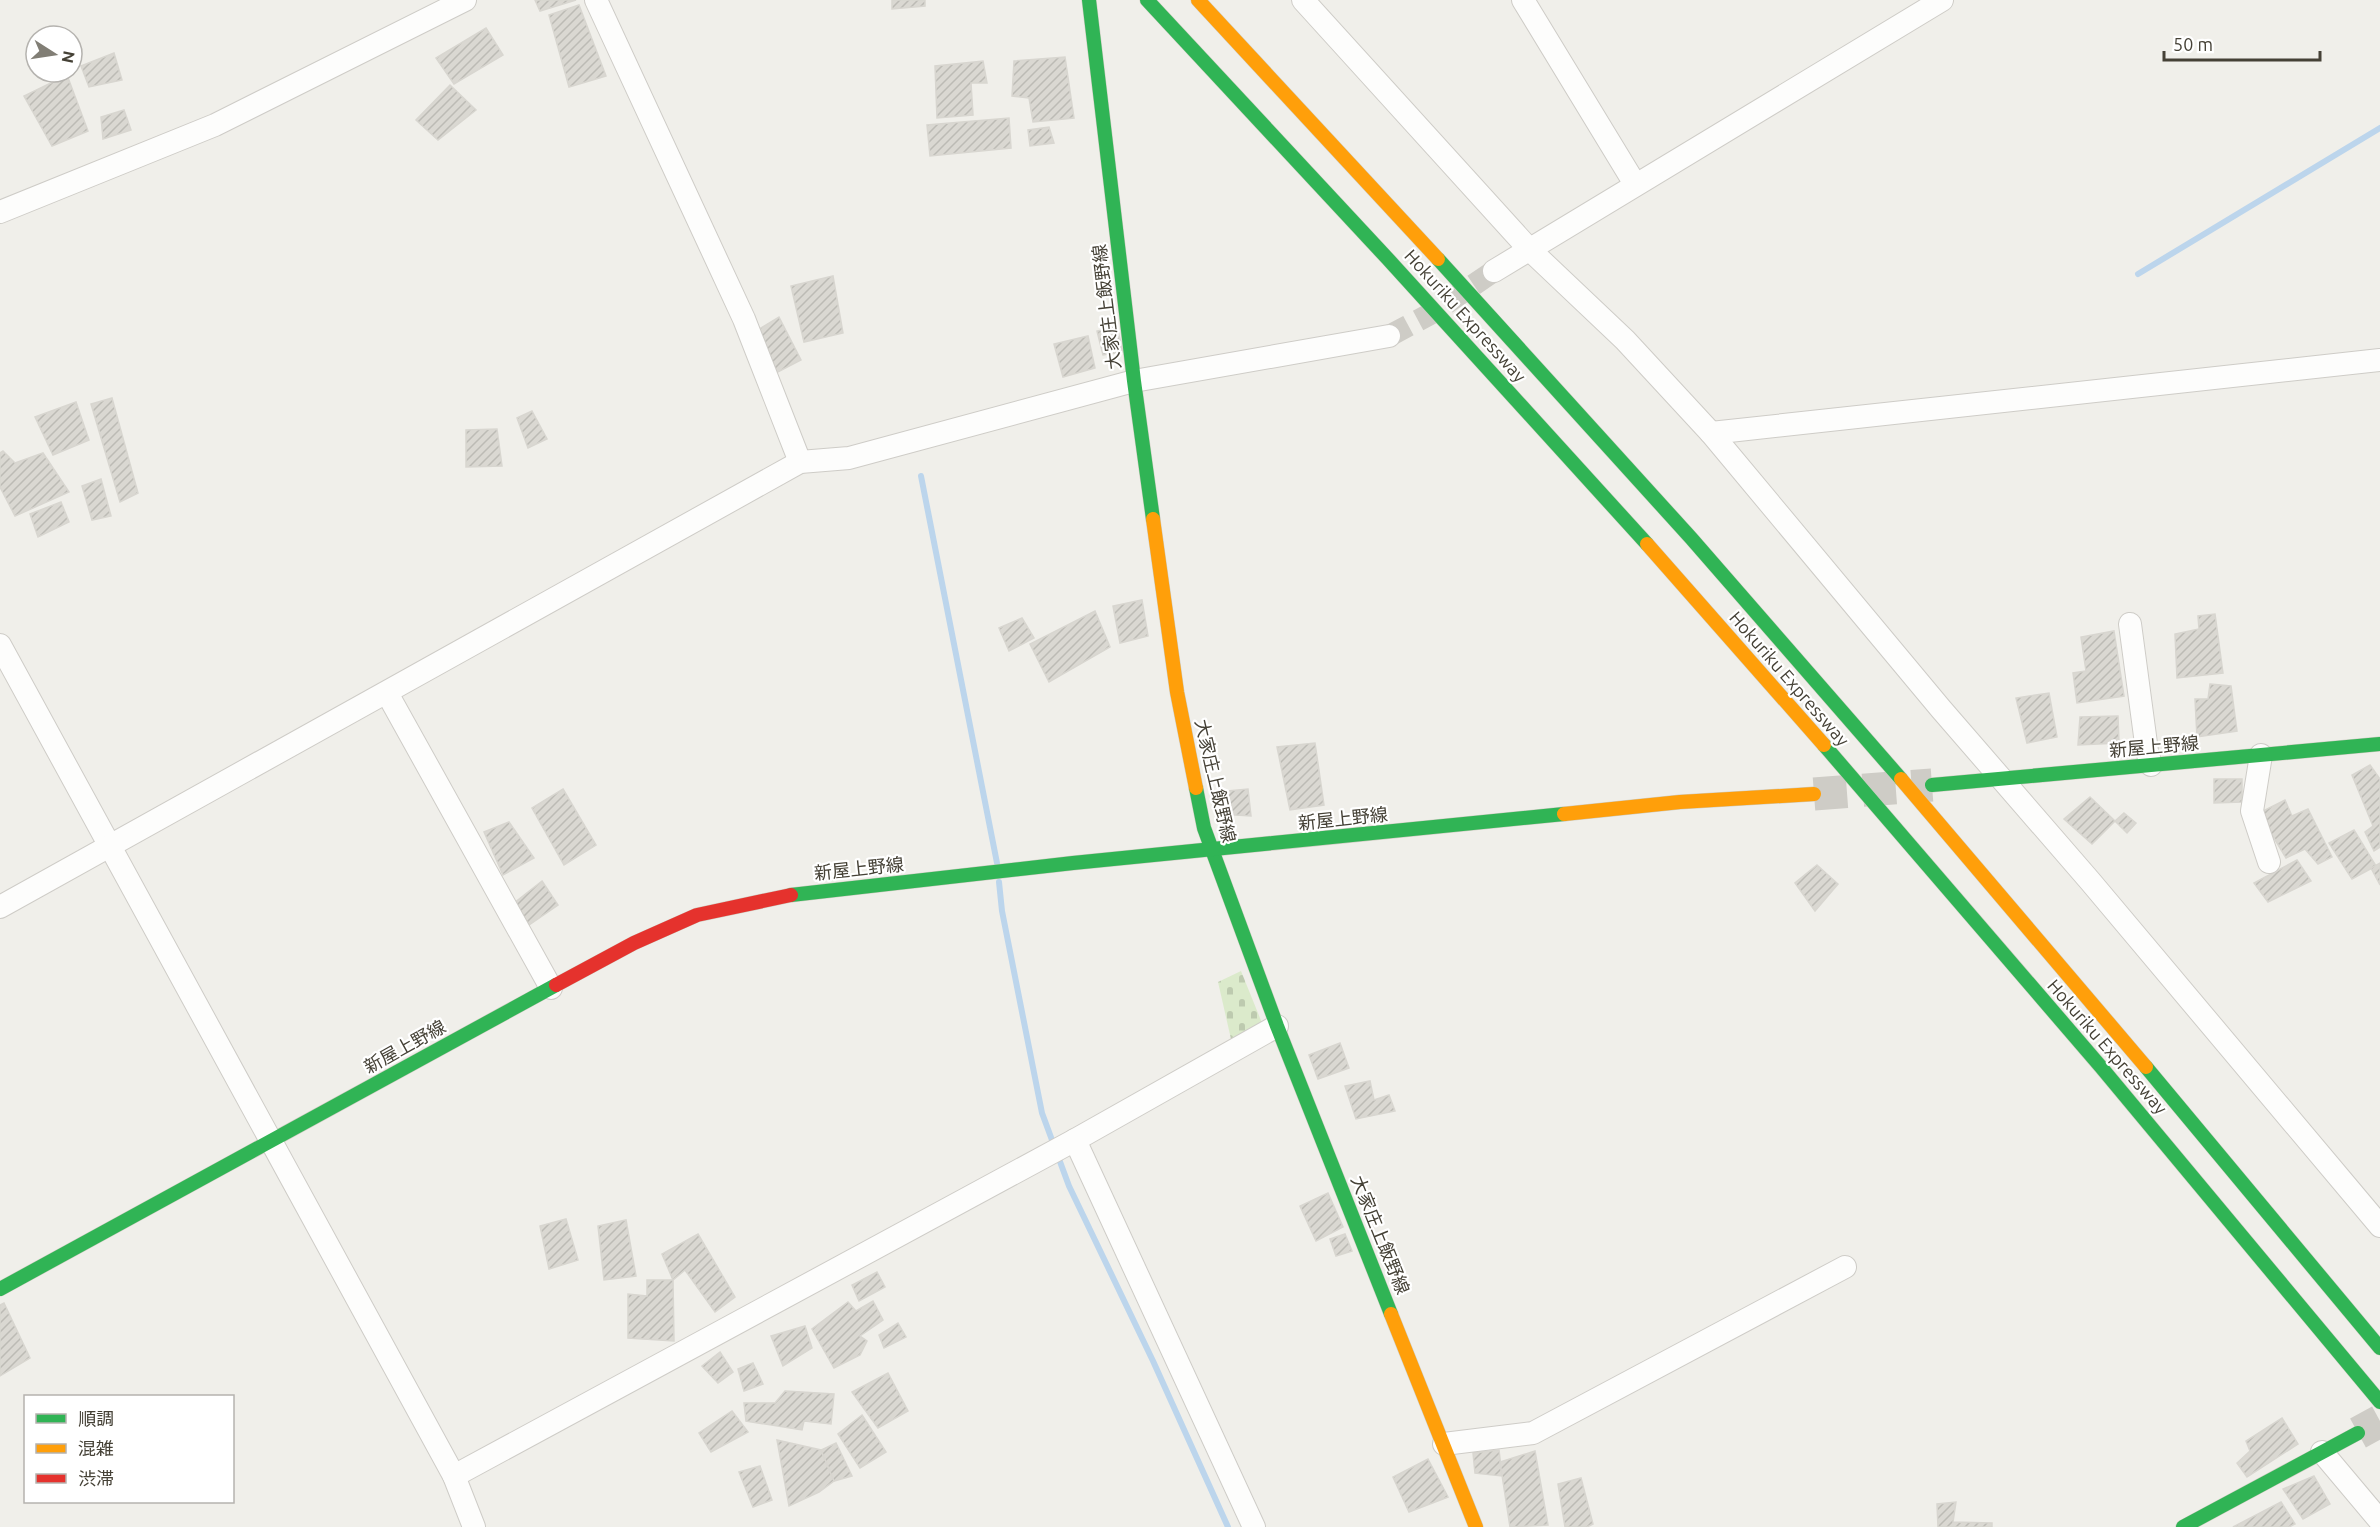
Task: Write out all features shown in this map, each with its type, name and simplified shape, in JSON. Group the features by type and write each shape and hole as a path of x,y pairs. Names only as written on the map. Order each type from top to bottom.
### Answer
{"main road":[{"name":"大家庄上飯野線","path":"1089,0 1134,381 1177,692 1204,828 1278,1026 1476,1527"},
{"name":"Hokuriku Expressway","path":"1147,0 1453,328 1822,743 2174,1152 2380,1402"},
{"name":"Hokuriku Expressway","path":"1198,0 1475,301 1850,719 2198,1126 2380,1348"},
{"name":"新屋上野線","path":"1932,785 2380,744"},
{"name":"新屋上野線","path":"0,1289 634,943 697,915 780,897 1073,863 1680,802 1814,794"},
{"path":"2182,1527 2358,1433"}],"street":[{"path":"0,212 215,125 465,0"},
{"path":"596,0 744,319 800,462"},
{"path":"1303,0 1529,249 1625,340 1711,433 2380,1226"},
{"path":"1523,0 1635,184"},
{"path":"1494,271 1942,0"},
{"path":"0,907 800,462 849,458 1134,381 1389,336"},
{"path":"1711,433 2380,360"},
{"path":"2130,624 2147,751 2151,765"},
{"path":"0,645 454,1476 474,1527"},
{"path":"387,693 551,988"},
{"path":"2260,755 2252,811 2269,862"},
{"path":"454,1476 1074,1140 1278,1026"},
{"path":"1074,1140 1254,1527"},
{"path":"1443,1444 1533,1433 1845,1267"},
{"path":"2322,1452 2380,1521"}],"green space":[{"path":"1241,971 1262,1023 1231,1039 1218,982"}],"building":[{"path":"535,0 576,0 540,11"},
{"path":"892,0 925,0 925,6 892,9"},
{"path":"579,5 606,76 569,87 549,15"},
{"path":"486,28 503,55 454,84 436,58"},
{"path":"114,53 122,80 89,87 84,74 84,65"},
{"path":"1065,57 1074,118 1033,122 1029,98 1012,96 1014,61"},
{"path":"983,61 987,83 971,83 973,115 937,118 935,66"},
{"path":"49,84 70,84 88,131 52,146 24,96"},
{"path":"450,85 476,110 438,140 416,120"},
{"path":"124,110 131,130 103,139 101,117"},
{"path":"1009,118 1011,148 930,156 927,125"},
{"path":"1049,127 1054,143 1030,146 1028,130"},
{"path":"833,276 843,333 804,342 791,286"},
{"path":"779,317 801,360 774,374 756,331"},
{"path":"1117,327 1123,352 1103,355 1097,331"},
{"path":"1088,336 1095,368 1063,377 1054,344"},
{"path":"112,398 138,493 120,502 91,404"},
{"path":"76,402 89,440 53,455 35,417"},
{"path":"532,411 547,439 528,448 517,418"},
{"path":"497,429 502,466 466,467 466,430"},
{"path":"3,451 15,463 43,453 69,492 15,516 0,487 0,453"},
{"path":"101,479 111,516 92,520 82,486"},
{"path":"61,502 69,522 38,537 30,514"},
{"path":"1142,600 1148,636 1120,643 1113,606"},
{"path":"1095,611 1110,647 1049,682 1030,644"},
{"path":"2215,614 2223,673 2177,678 2175,634 2199,629 2198,616"},
{"path":"1022,618 1034,638 1009,651 999,628"},
{"path":"2114,631 2124,696 2077,703 2073,673 2086,671 2081,637"},
{"path":"2210,684 2231,686 2237,731 2197,737 2195,699 2208,699"},
{"path":"2049,693 2057,737 2027,743 2016,698"},
{"path":"2118,716 2119,743 2078,745 2080,717"},
{"path":"1315,743 1324,805 1290,810 1277,747"},
{"path":"2370,765 2380,779 2380,847 2374,851 2365,832 2373,826 2352,775"},
{"path":"2214,779 2242,779 2242,802 2214,803"},
{"path":"563,789 596,845 564,865 532,808"},
{"path":"1248,789 1251,816 1219,814 1217,792"},
{"path":"2090,797 2115,821 2092,844 2064,819"},
{"path":"2285,800 2292,816 2308,809 2332,857 2318,864 2305,849 2286,858 2259,813"},
{"path":"2124,813 2136,823 2127,833 2115,821"},
{"path":"509,822 534,858 503,875 484,832"},
{"path":"2354,830 2376,866 2352,879 2329,843"},
{"path":"2297,860 2311,881 2268,902 2254,883"},
{"path":"2380,863 2380,885 2371,868"},
{"path":"1817,865 1838,884 1815,911 1795,883"},
{"path":"542,881 558,905 529,925 513,904"},
{"path":"1340,1043 1349,1068 1318,1079 1309,1055"},
{"path":"1370,1081 1374,1100 1389,1095 1395,1111 1356,1119 1345,1086"},
{"path":"1328,1193 1343,1227 1316,1241 1300,1206"},
{"path":"566,1219 578,1260 549,1269 540,1226"},
{"path":"626,1220 636,1276 604,1280 598,1226"},
{"path":"698,1234 735,1297 715,1312 685,1270 673,1280 662,1254"},
{"path":"1345,1234 1352,1251 1336,1256 1330,1239"},
{"path":"877,1272 885,1287 859,1301 852,1285"},
{"path":"647,1280 673,1280 674,1341 628,1338 628,1294 647,1296"},
{"path":"873,1301 883,1320 860,1336 867,1341 860,1355 834,1368 812,1329 848,1302 856,1311"},
{"path":"4,1303 30,1358 0,1376 0,1305"},
{"path":"898,1323 906,1337 884,1348 879,1335"},
{"path":"805,1326 812,1348 783,1366 771,1336"},
{"path":"720,1352 733,1372 718,1383 702,1366"},
{"path":"753,1363 763,1384 744,1391 738,1369"},
{"path":"888,1373 908,1411 878,1428 852,1392"},
{"path":"785,1391 834,1394 831,1424 804,1421 802,1430 746,1421 744,1403 775,1403"},
{"path":"732,1411 748,1432 711,1452 699,1433"},
{"path":"862,1415 886,1452 860,1468 838,1434"},
{"path":"2282,1418 2298,1444 2247,1477 2237,1463 2250,1451 2246,1441"},
{"path":"777,1440 821,1450 834,1481 819,1492 789,1506"},
{"path":"836,1443 852,1476 834,1481 821,1450"},
{"path":"1499,1450 1502,1476 1475,1473 1473,1453"},
{"path":"1535,1451 1548,1525 1510,1527 1500,1462"},
{"path":"1428,1459 1448,1497 1409,1512 1393,1477"},
{"path":"760,1466 772,1500 753,1507 739,1472"},
{"path":"2314,1476 2330,1504 2303,1519 2283,1489"},
{"path":"1581,1478 1593,1524 1587,1527 1565,1527 1558,1484"},
{"path":"1956,1502 1953,1522 1992,1523 1992,1527 1938,1527 1937,1504"},
{"path":"2281,1502 2295,1524 2289,1527 2233,1527"}],"waterway":[{"path":"2138,274 2380,128"},
{"path":"921,476 997,863"},
{"path":"999,882 1002,911 1042,1113 1069,1186 1153,1361 1228,1527"}],"tunnel":[{"path":"1389,336 1432,313 1494,271"},
{"path":"1814,794 1932,785"},
{"path":"2358,1433 2380,1421"}],"traffic: fast":[{"path":"1089,0 1134,381 1153,519"},
{"path":"1147,0 1387,258 1647,544"},
{"path":"1438,259 1691,538 1901,779"},
{"path":"1932,785 2380,744"},
{"path":"1824,745 2101,1067 2380,1402"},
{"path":"1196,788 1204,828 1277,1026 1391,1314"},
{"path":"791,895 1073,863 1564,814"},
{"path":"0,1289 556,985"},
{"path":"2146,1067 2380,1348"},
{"path":"2183,1527 2358,1433"}],"traffic: slow":[{"path":"1198,0 1438,259"},
{"path":"1153,519 1177,692 1196,788"},
{"path":"1647,544 1824,745"},
{"path":"1901,779 2146,1067"},
{"path":"1564,814 1680,802 1814,794"},
{"path":"1391,1314 1476,1527"}],"traffic: jam":[{"path":"556,985 634,943 697,915 791,895"}]}
